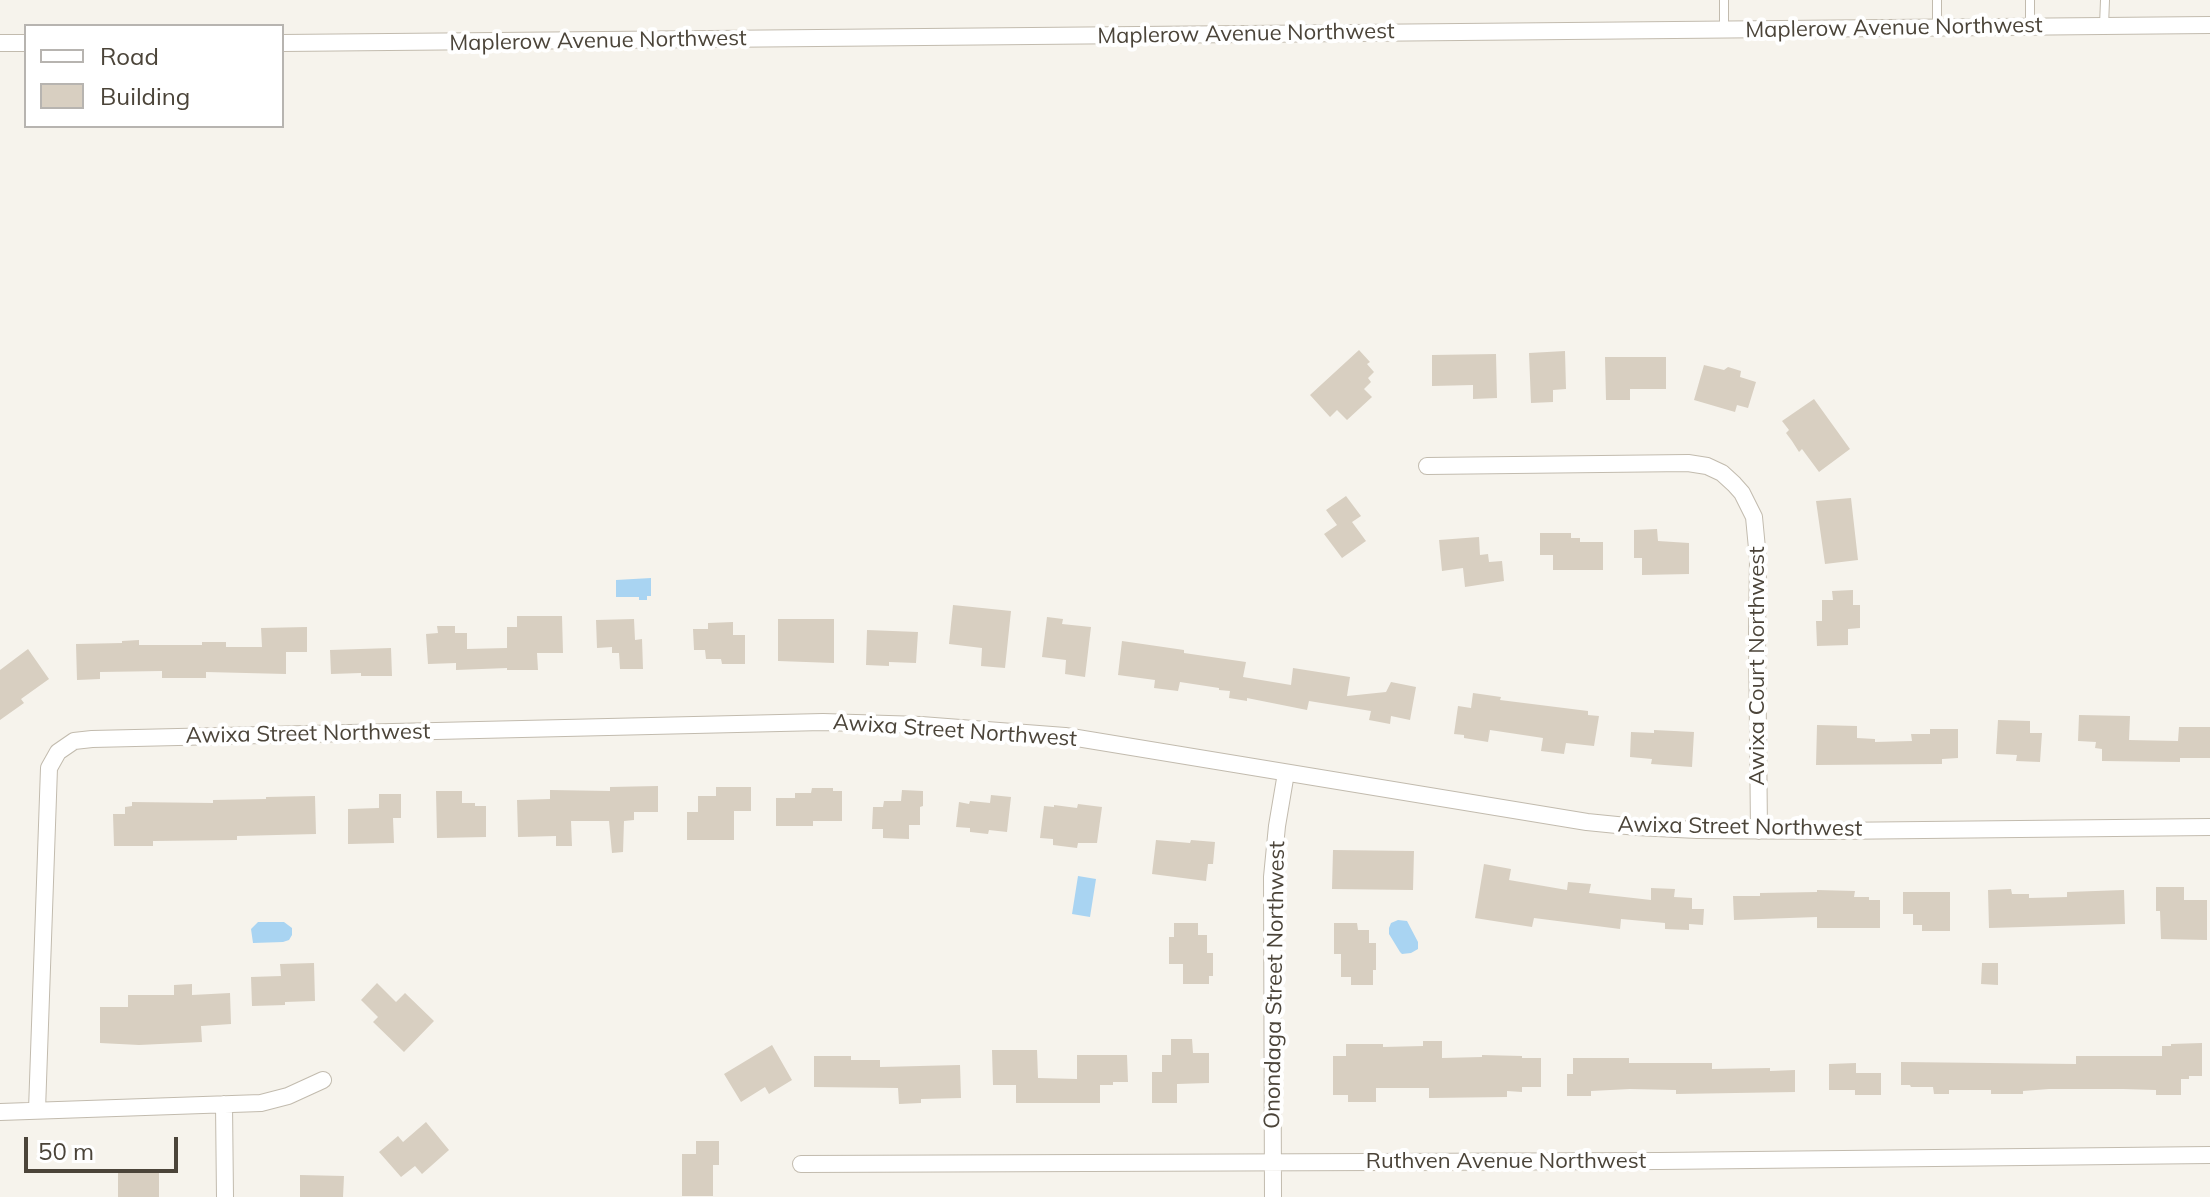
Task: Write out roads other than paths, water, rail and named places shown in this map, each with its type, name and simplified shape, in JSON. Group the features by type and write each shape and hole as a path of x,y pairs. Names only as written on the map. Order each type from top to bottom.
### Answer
{"street":[{"name":"Maplerow Avenue Northwest","path":"284,43 2210,25"},
{"path":"0,43 24,43"},
{"name":"Awixa Court Northwest","path":"1427,466 1688,463 1707,466 1722,473 1734,484 1754,517 1758,559 1759,831"},
{"name":"Awixa Street Northwest","path":"37,1110 49,768 58,752 74,741 737,723 862,723 1065,736 1601,824 1759,831 2210,827"},
{"name":"Onondaga Street Northwest","path":"1273,1197 1273,868 1286,773"},
{"path":"0,1112 261,1103 288,1096 323,1080"},
{"path":"224,1104 225,1197"},
{"name":"Ruthven Avenue Northwest","path":"801,1164 1675,1161 2210,1155"}],"lane":[{"path":"1724,0 1724,30"},
{"path":"1937,0 1937,27"},
{"path":"2030,0 2030,27"},
{"path":"2104,26 2105,0"}],"water":[{"path":"651,578 651,596 647,596 647,600 616,597 616,580"},
{"path":"1078,876 1096,879 1090,917 1072,914"},
{"path":"1407,921 1418,942 1418,949 1411,953 1402,954 1389,934 1391,923"},
{"path":"258,922 284,922 292,928 292,935 283,942 253,943 251,929"}]}
